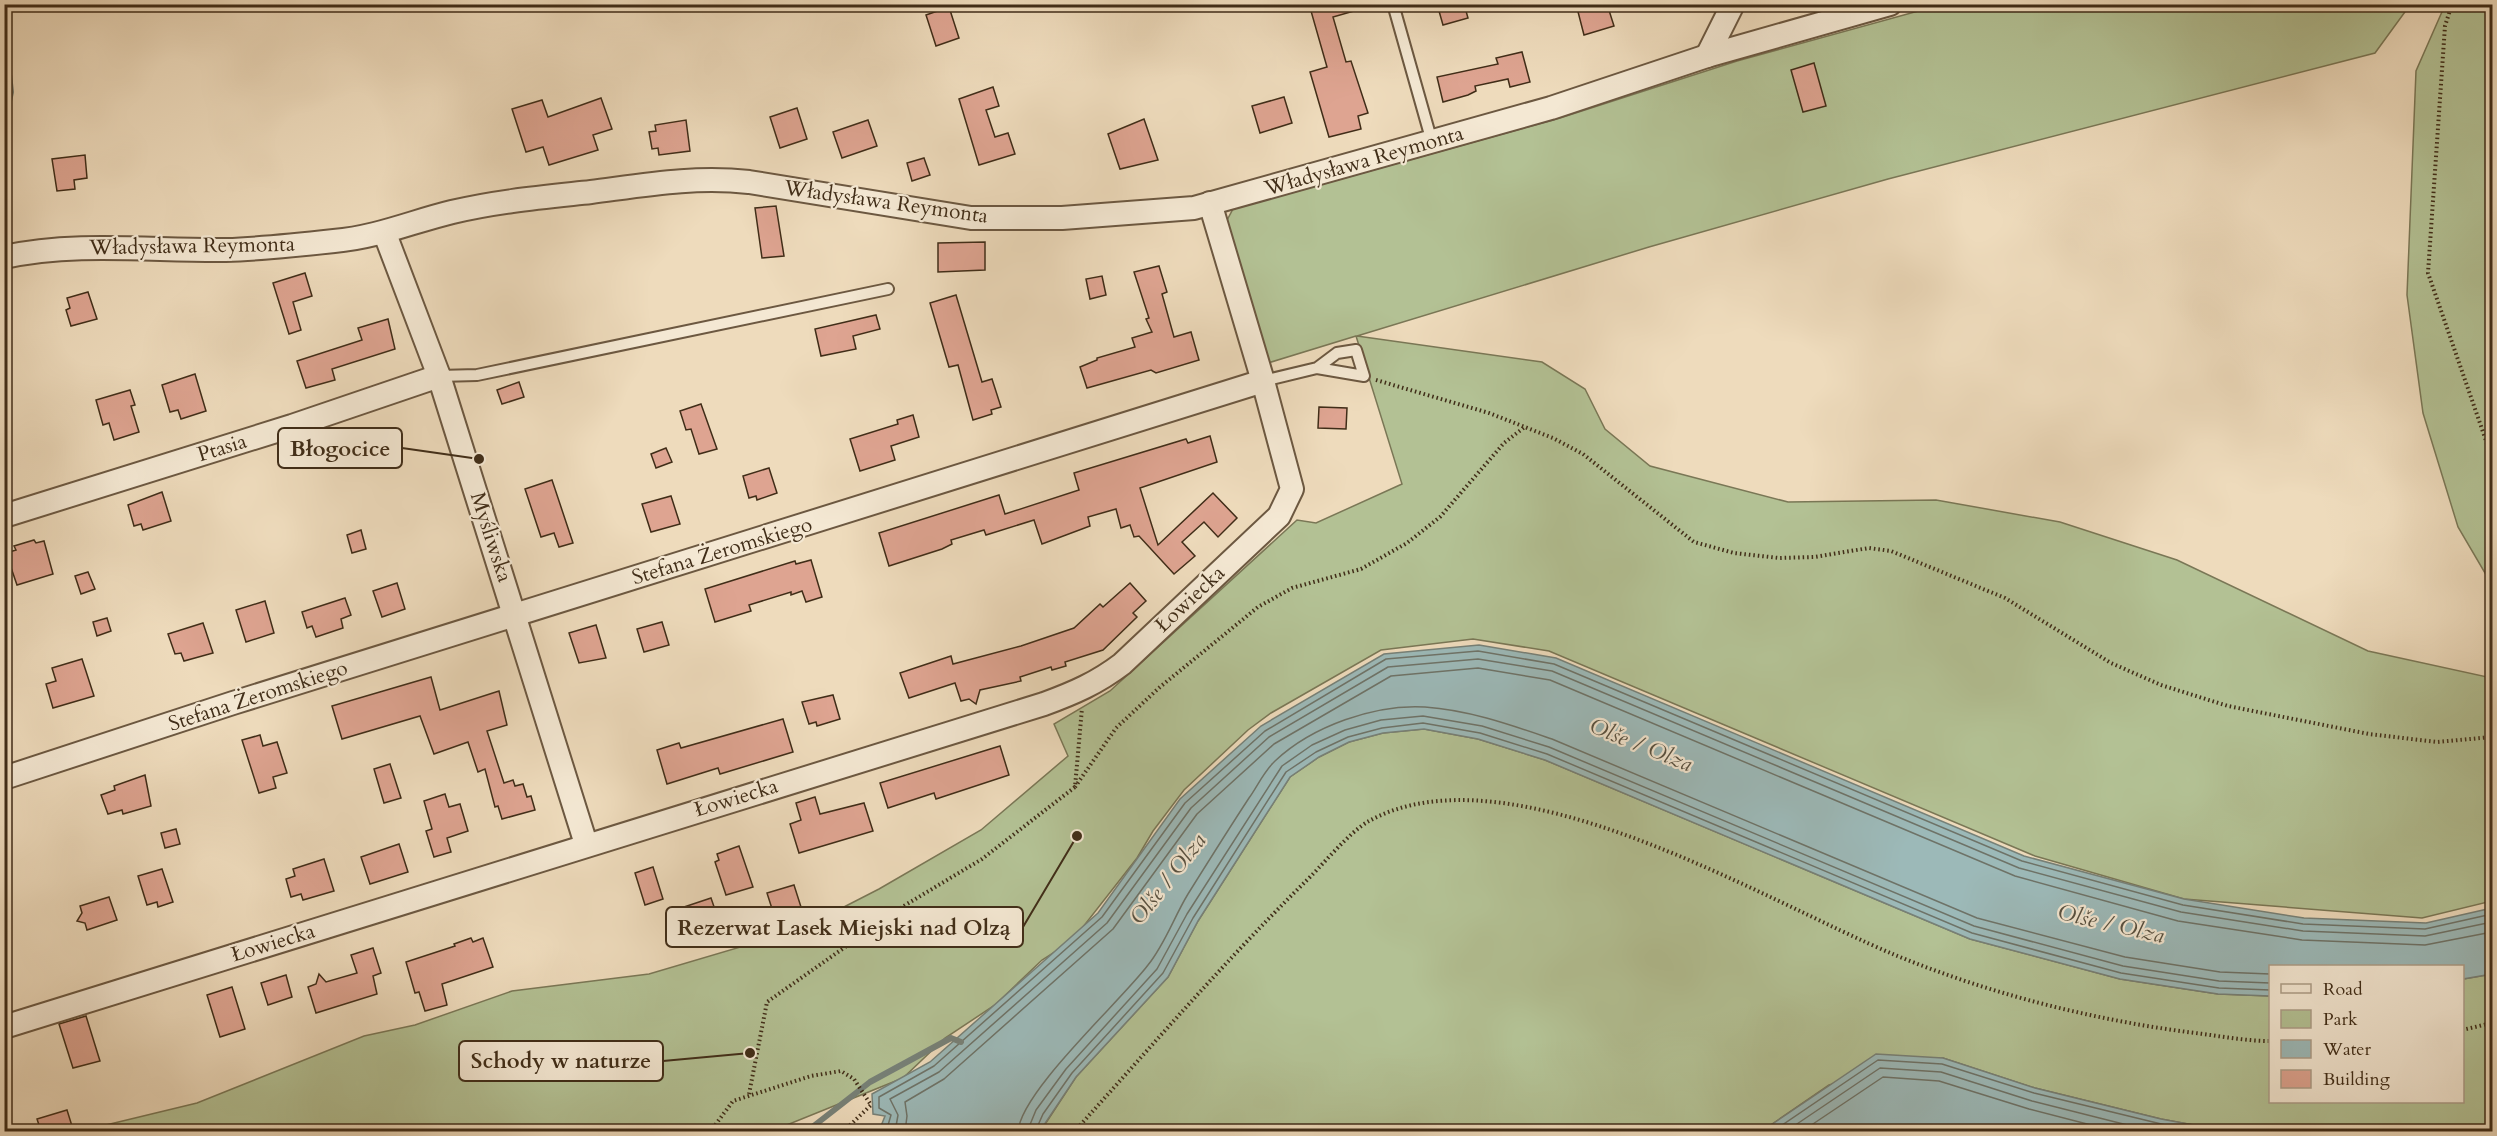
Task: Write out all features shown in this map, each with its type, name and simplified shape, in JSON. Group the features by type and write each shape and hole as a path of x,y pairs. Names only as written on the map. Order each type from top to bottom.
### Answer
{"street":[{"path":"1707,56 1726,25 1733,4"},
{"name":"Władysława Reymonta","path":"4,257 82,248 228,250 337,241 385,234 450,212 484,205 692,179 748,182 971,218 1062,218 1194,208 1551,108 1707,56 1890,4"},
{"path":"1210,203 1263,381"},
{"name":"Myśliwska","path":"385,234 439,376 586,844"},
{"name":"Ptasia","path":"4,516 292,426 439,376"},
{"name":"Stefana Żeromskiego","path":"4,778 1263,381"},
{"name":"Łowiecka","path":"4,1027 1083,690 1122,664 1279,516 1292,489 1263,381"}],"lane":[{"path":"1393,4 1432,142"},
{"path":"439,376 477,375 888,289"},
{"path":"1263,381 1317,368 1364,376 1356,350 1337,353 1317,368"}],"path":[{"path":"2452,4 2445,26 2428,273 2493,458"},
{"path":"1364,376 1526,426 1583,454 1694,542 1734,553 1779,558 1814,557 1869,548 1891,552 2005,598 2111,663 2161,685 2228,706 2369,734 2437,742 2493,737"},
{"path":"749,1094 767,1002 903,907 982,859 1075,787 1116,728 1160,687 1258,607 1292,588 1361,569 1407,543 1440,517 1504,443 1526,426"},
{"path":"1075,787 1083,690"},
{"path":"1074,1131 1263,924 1332,856 1366,823 1407,804 1470,801 1547,810 1617,831 1716,872 1896,956 2022,999 2152,1028 2269,1041"},
{"path":"2464,1030 2493,1023"},
{"path":"711,1131 733,1101 811,1076 841,1071 854,1080 871,1105 843,1131"},
{"path":"638,1131 656,1131"}],"green space":[{"path":"1940,5 2410,5 2375,53 1888,179 1649,247 1357,336 1542,362 1585,389 1605,429 1650,466 1788,502 1936,500 2060,522 2177,560 2368,651 2492,678 2492,901 2422,918 2184,899 2035,856 1549,651 1473,639 1381,650 1271,713 1248,730 1184,790 1153,831 1137,858 1072,941 1042,960 995,1005 945,1038 903,1078 772,1131 77,1132 197,1103 364,1036 415,1025 512,991 649,974 801,929 879,889 981,830 1068,756 1054,724 1110,691 1297,520 1316,523 1402,484 1356,336 1268,363 1225,224 1233,209 1560,118 1737,61"},
{"path":"2445,5 2492,5 2492,585 2458,527 2423,413 2407,295 2416,71"},
{"path":"1424,729 1478,739 1545,760 1970,939 2120,979 2218,994 2269,996 2269,1103 2464,1103 2464,979 2492,974 2492,1128 2474,1131 2226,1131 2161,1119 2035,1088 1943,1058 1829,1085 1762,1131 1040,1132 1076,1077 1168,977 1198,921 1290,777 1319,757 1349,742 1383,733"}],"water":[{"name":"Olše / Olza","path":"1479,645 1556,658 2024,856 2184,899 2304,918 2426,923 2492,908 2492,974 2464,979 2464,965 2269,965 2269,996 2218,994 2120,979 1970,939 1545,760 1478,739 1424,729 1383,733 1349,742 1319,757 1290,777 1198,921 1168,977 1076,1077 1040,1131 879,1131 885,1116 873,1114 872,1094 930,1062 1098,913 1180,799 1261,726 1384,654"},
{"path":"1876,1054 1943,1058 2035,1088 2161,1119 2226,1131 1762,1131"}],"building":[{"path":"1309,4 1360,4 1361,9 1333,17 1346,62 1351,61 1368,113 1358,116 1361,129 1329,137 1310,72 1327,67"},
{"path":"1437,4 1464,4 1468,18 1443,25"},
{"path":"1576,4 1607,4 1614,26 1584,35"},
{"path":"949,7 959,38 936,46 926,15"},
{"path":"1522,52 1530,82 1510,87 1508,79 1475,86 1476,91 1468,95 1443,102 1437,77 1498,64 1496,58"},
{"path":"1814,63 1826,106 1803,112 1791,70"},
{"path":"993,87 999,106 986,110 995,137 1008,133 1015,154 979,165 959,99"},
{"path":"1284,97 1292,123 1260,133 1252,106"},
{"path":"601,98 612,129 593,135 598,150 549,165 543,147 526,152 512,109 542,100 548,117"},
{"path":"797,108 807,139 780,148 770,117"},
{"path":"1144,119 1158,160 1120,169 1108,134"},
{"path":"686,120 690,151 659,155 658,148 652,149 649,132 656,131 655,125"},
{"path":"868,120 877,146 842,158 833,132"},
{"path":"85,155 87,178 74,180 75,189 57,191 52,159"},
{"path":"924,158 930,175 912,181 907,163"},
{"path":"776,206 784,256 762,258 755,208"},
{"path":"985,242 985,270 938,272 938,243"},
{"path":"1159,266 1167,292 1162,294 1174,337 1191,332 1199,360 1156,373 1151,370 1087,388 1080,367 1097,358 1135,347 1132,338 1152,332 1146,319 1149,318 1134,272"},
{"path":"305,273 312,296 293,302 301,330 289,334 273,283"},
{"path":"1102,276 1106,295 1090,299 1086,279"},
{"path":"88,292 97,319 71,326 66,310 70,308 67,298"},
{"path":"956,295 982,382 992,379 1001,407 991,410 992,414 973,420 958,365 949,367 930,303"},
{"path":"876,315 880,329 853,336 856,349 821,356 815,329"},
{"path":"388,319 395,349 332,369 335,380 306,388 297,361 362,340 358,328"},
{"path":"195,374 206,411 181,419 178,410 170,412 162,385"},
{"path":"519,382 524,397 502,404 497,390"},
{"path":"130,390 135,405 131,406 139,432 114,440 109,423 103,425 96,400"},
{"path":"701,404 717,449 699,454 691,429 686,430 680,411"},
{"path":"1319,407 1347,408 1346,429 1318,428"},
{"path":"913,415 919,437 891,446 895,460 860,471 850,439 898,424 897,420"},
{"path":"1210,436 1217,462 1140,488 1158,545 1213,493 1237,518 1218,537 1204,522 1182,542 1195,556 1174,574 1139,536 1134,537 1130,525 1121,528 1116,509 1088,517 1090,526 1042,544 1034,520 986,535 984,530 951,540 952,544 942,549 889,566 879,533 999,495 1005,514 1079,490 1074,473 1186,439 1188,443"},
{"path":"666,448 672,462 656,468 651,454"},
{"path":"769,468 777,493 757,500 756,496 749,498 743,476"},
{"path":"552,480 573,543 559,547 554,533 541,537 525,489"},
{"path":"162,492 171,521 143,530 141,524 134,526 128,505"},
{"path":"671,496 680,524 651,532 642,504"},
{"path":"361,530 366,549 352,553 347,535"},
{"path":"34,540 36,543 44,541 53,574 17,585 6,553 16,550 14,546"},
{"path":"811,560 822,597 806,602 802,591 791,595 791,592 749,605 751,611 715,622 705,589 795,561 796,564"},
{"path":"88,572 95,589 81,594 75,576"},
{"path":"397,583 405,609 382,617 373,591"},
{"path":"1130,583 1146,601 1133,613 1137,617 1103,650 1065,662 1066,666 1052,670 1051,667 1020,677 1021,681 980,690 976,704 969,699 961,701 955,683 909,698 900,673 951,656 953,664 1021,646 1074,628 1100,604 1103,607"},
{"path":"345,598 351,615 341,619 343,628 316,637 312,626 307,628 302,612"},
{"path":"265,601 274,633 246,642 236,610"},
{"path":"107,618 111,631 97,636 93,622"},
{"path":"662,622 669,645 644,652 637,629"},
{"path":"203,623 213,653 184,661 181,653 175,654 168,634"},
{"path":"596,625 606,658 579,663 569,633"},
{"path":"82,659 94,696 53,708 46,684 56,681 52,668"},
{"path":"431,677 440,710 499,691 507,725 487,731 504,783 513,780 515,786 523,784 527,797 531,796 535,810 502,819 498,806 495,807 485,769 478,772 468,742 434,754 420,716 342,739 332,706"},
{"path":"833,695 840,719 817,726 816,722 809,724 802,702"},
{"path":"783,719 793,752 720,774 718,768 667,784 657,750 679,743 681,748"},
{"path":"260,735 263,746 277,742 287,773 273,777 276,788 259,793 242,740"},
{"path":"1000,746 1009,775 936,799 934,793 888,808 880,783"},
{"path":"390,764 401,798 384,803 374,769"},
{"path":"145,775 151,806 123,814 122,810 108,814 101,795 115,790 114,786"},
{"path":"445,794 449,807 460,804 468,831 447,838 451,852 434,857 426,831 432,829 424,801"},
{"path":"815,797 820,814 864,803 873,831 799,853 790,824 801,820 796,803"},
{"path":"176,829 180,844 165,848 161,833"},
{"path":"399,844 408,872 370,884 361,857"},
{"path":"739,846 753,887 726,895 715,862 719,860 717,854"},
{"path":"324,859 334,891 303,900 301,894 291,897 286,879 295,876 293,869"},
{"path":"653,867 663,899 645,905 635,873"},
{"path":"162,869 173,902 158,907 157,902 147,905 138,876"},
{"path":"794,885 801,907 774,915 767,893"},
{"path":"109,897 117,920 87,930 85,923 77,921 82,913 80,906"},
{"path":"711,898 722,930 695,938 684,907"},
{"path":"471,938 473,942 483,938 493,967 442,984 447,1005 425,1011 419,992 415,993 406,962 455,946 454,944"},
{"path":"373,948 381,973 373,976 377,994 316,1013 308,987 316,984 319,974 326,982 357,973 351,955"},
{"path":"286,975 292,997 268,1005 261,983"},
{"path":"232,987 245,1029 220,1037 207,995"},
{"path":"86,1016 100,1061 73,1068 59,1024"},
{"path":"67,1110 72,1126 54,1131 41,1131 37,1119"}],"waterway":[{"path":"4,30 11,92 4,124"},
{"path":"806,1132 870,1082 951,1038 961,1042"}],"place":[{"name":"Błogocice","path":"479,459"},
{"name":"Rezerwat Lasek Miejski nad Olzą","path":"1077,836"},
{"name":"Schody w naturze","path":"750,1053"}]}
